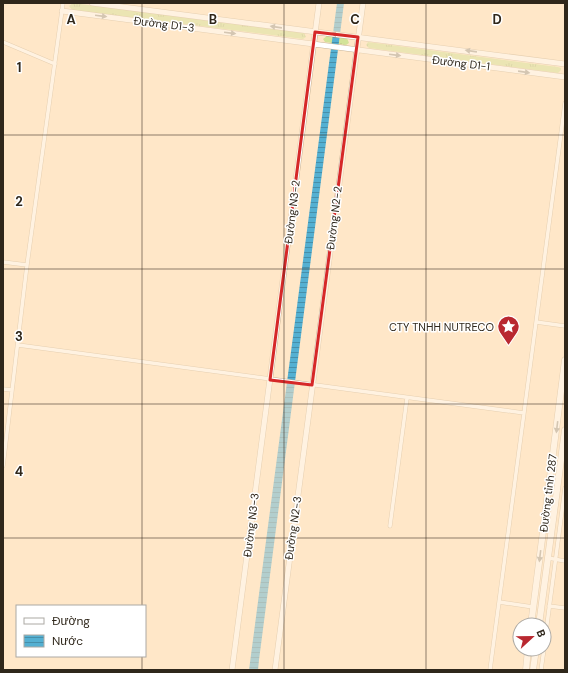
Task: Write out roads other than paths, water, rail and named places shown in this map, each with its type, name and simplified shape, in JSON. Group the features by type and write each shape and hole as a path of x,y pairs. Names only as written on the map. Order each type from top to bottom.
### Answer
{"main road":[{"name":"Đường tỉnh 287","path":"533,617 565,360"},
{"name":"Đường tỉnh 287","path":"540,617 565,430"},
{"path":"526,670 527,657"},
{"path":"533,670 535,657"}],"street":[{"path":"3,466 27,265 63,3"},
{"name":"Đường D1-3","path":"92,3 358,37"},
{"name":"Đường N3-2","path":"270,380 319,3"},
{"name":"Đường N2-2","path":"312,385 363,3"},
{"name":"Đường D1-3","path":"62,11 356,50"},
{"name":"Đường D1-1","path":"358,37 565,64"},
{"path":"3,42 55,64"},
{"name":"Đường D1-1","path":"356,50 565,77"},
{"path":"490,670 565,103"},
{"path":"3,262 27,265"},
{"path":"536,322 565,326"},
{"path":"18,345 524,413"},
{"name":"Đường N3-3","path":"232,670 270,380"},
{"name":"Đường N2-3","path":"275,670 312,385"},
{"path":"3,389 12,390"},
{"path":"390,526 407,398"},
{"path":"548,617 565,491"},
{"path":"548,558 565,561"},
{"path":"499,602 534,608"},
{"path":"550,606 565,608"},
{"path":"541,670 543,657"}],"water":[{"path":"337,3 344,3 258,670 249,670"}],"place":[{"name":"CTY TNHH NUTRECO","path":"509,346"}]}
